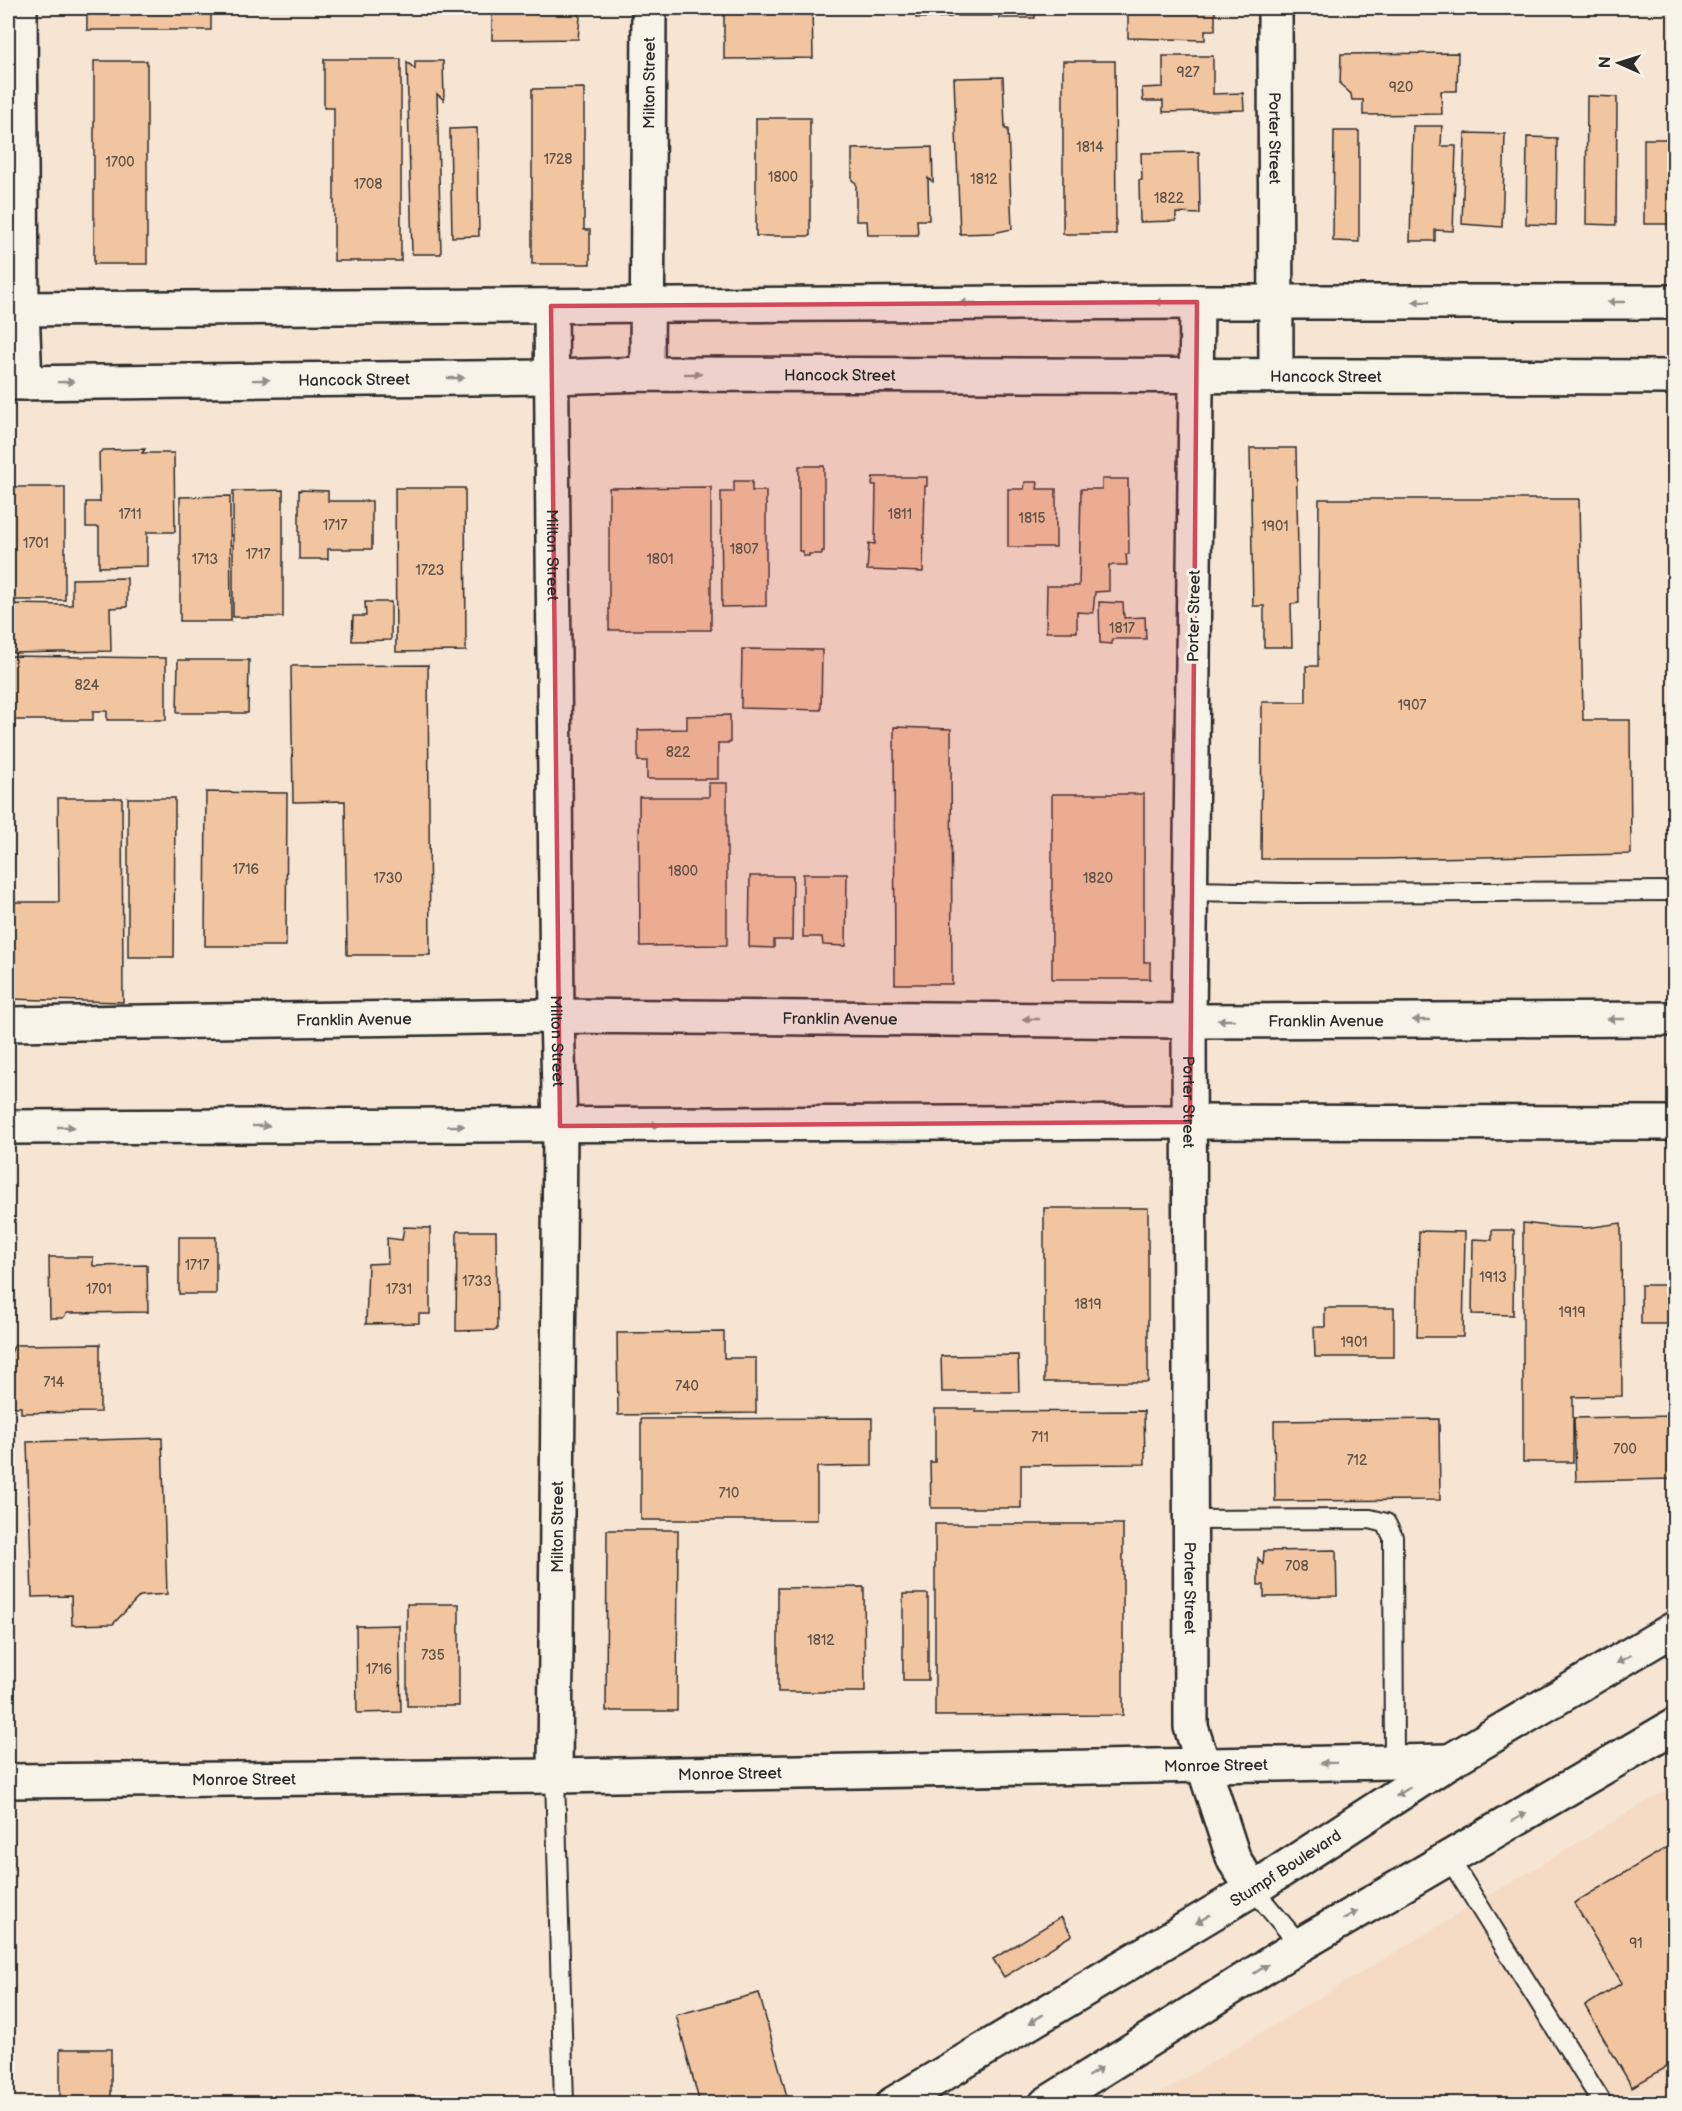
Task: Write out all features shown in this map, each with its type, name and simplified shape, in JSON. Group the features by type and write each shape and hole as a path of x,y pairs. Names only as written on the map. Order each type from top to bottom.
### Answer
{"street":[{"path":"16,383 20,8"},
{"name":"Milton Street","path":"647,374 649,8"},
{"name":"Porter Street","path":"1275,8 1276,376"},
{"path":"15,309 1197,302 1674,302"},
{"name":"Porter Street","path":"1197,302 1189,1021 1191,1727 1234,1860 1253,1889"},
{"name":"Milton Street","path":"551,306 560,1126 555,1776"},
{"name":"Hancock Street","path":"16,383 647,374 1674,377"},
{"name":"Franklin Avenue","path":"8,1024 557,1016 1189,1021 1674,1018"},
{"path":"8,1127 1190,1122 1674,1123"},
{"name":"Stumpf Boulevard","path":"894,2103 1253,1889 1450,1761 1674,1629"},
{"path":"1046,2103 1300,1945 1674,1726"},
{"name":"Monroe Street","path":"8,1781 555,1776 1450,1761"}],"lane":[{"path":"1191,891 1294,893 1674,891"},
{"path":"1191,1520 1370,1518 1386,1523 1393,1537 1394,1762"},
{"path":"555,1776 564,2103"},
{"path":"1449,1858 1603,2103"},
{"path":"1253,1889 1300,1945"}],"highlighted area":[{"path":"1197,302 1190,1122 560,1126 551,306"}],"shaded area":[{"path":"1674,1785 1674,2103 1144,2103"}],"building":[{"path":"87,8 211,8 211,30 87,30"},
{"path":"407,8 428,8 427,13 407,12"},
{"path":"513,8 578,8 580,17 578,39 492,40 492,10 513,10"},
{"path":"812,8 813,58 724,59 724,9"},
{"path":"916,8 951,8 951,17 916,18"},
{"path":"958,8 992,8 992,16 958,16"},
{"path":"999,8 1035,8 1035,18 999,18"},
{"path":"1128,8 1215,8 1215,30 1205,30 1205,40 1128,38"},
{"path":"1458,53 1457,91 1441,91 1442,114 1363,115 1363,100 1352,100 1351,94 1340,84 1341,54"},
{"path":"1163,56 1213,56 1213,94 1243,93 1244,110 1163,112 1163,101 1143,101 1142,88 1163,87"},
{"path":"324,59 401,59 401,261 334,261 334,108 324,108"},
{"path":"94,61 147,61 147,264 94,264"},
{"path":"415,61 443,61 444,100 437,94 441,254 412,254 407,62 415,69"},
{"path":"1063,61 1115,61 1116,234 1063,234"},
{"path":"1003,77 1005,129 1008,129 1012,229 993,233 960,234 954,78"},
{"path":"584,88 584,230 590,230 590,264 532,264 532,89"},
{"path":"1587,96 1617,97 1616,225 1586,224"},
{"path":"756,118 810,118 810,236 756,236"},
{"path":"1413,126 1442,126 1441,146 1456,146 1453,231 1435,230 1435,241 1410,241"},
{"path":"477,128 479,236 452,237 450,129"},
{"path":"1334,131 1359,131 1359,242 1333,241"},
{"path":"1465,133 1505,134 1502,227 1462,224"},
{"path":"1527,137 1557,138 1556,225 1526,224"},
{"path":"1644,139 1674,139 1673,224 1644,224"},
{"path":"932,147 933,182 928,178 929,220 917,220 918,235 868,235 867,221 856,221 856,183 852,180 852,149"},
{"path":"1199,152 1200,214 1176,213 1176,221 1140,222 1141,153"},
{"path":"1250,448 1296,448 1299,603 1291,604 1292,647 1264,647 1264,606 1253,606"},
{"path":"145,449 142,453 174,453 175,532 147,532 147,566 99,567 99,527 86,527 86,502 100,502 99,453 103,450"},
{"path":"799,466 824,466 824,551 822,554 803,556 803,551 799,551"},
{"path":"873,477 927,477 923,572 867,570 869,543 875,544 876,485 872,485"},
{"path":"1102,479 1128,479 1129,554 1126,554 1127,565 1109,565 1109,591 1095,592 1093,613 1077,612 1077,632 1046,632 1047,586 1079,586 1081,489 1102,489"},
{"path":"734,481 752,481 752,491 766,491 766,606 722,607 721,492 734,492"},
{"path":"1025,482 1038,482 1037,489 1056,489 1056,547 1008,547 1008,489 1024,489"},
{"path":"8,487 65,487 65,600 8,600"},
{"path":"711,487 711,630 609,630 609,488"},
{"path":"395,488 465,488 466,651 396,652"},
{"path":"283,490 283,617 233,617 233,491"},
{"path":"299,490 328,491 328,501 372,501 372,549 328,549 328,559 299,559"},
{"path":"230,496 231,621 180,621 180,497"},
{"path":"1319,499 1579,499 1583,720 1630,720 1631,854 1261,859 1262,702 1306,702 1306,666 1318,666"},
{"path":"127,578 127,607 110,608 111,651 13,653 13,651 8,651 8,604 72,605 72,579"},
{"path":"365,602 391,602 391,640 352,641 353,616 366,616"},
{"path":"1099,602 1123,603 1124,618 1145,617 1146,639 1112,639 1112,644 1100,643"},
{"path":"742,649 822,650 821,710 741,708"},
{"path":"8,656 166,658 166,720 107,720 107,711 93,711 93,720 8,720"},
{"path":"178,660 249,660 248,713 177,713"},
{"path":"428,665 430,955 347,955 345,801 293,802 291,666"},
{"path":"730,715 730,743 718,743 718,779 647,779 647,761 638,761 638,730 687,729 687,716"},
{"path":"894,727 951,729 952,984 895,984"},
{"path":"709,783 727,783 727,945 640,946 639,797 709,797"},
{"path":"206,792 287,793 286,946 205,946"},
{"path":"1052,794 1144,794 1144,962 1150,962 1150,979 1052,979"},
{"path":"58,798 122,798 123,1002 8,999 8,902 59,902"},
{"path":"128,798 175,798 174,957 128,957"},
{"path":"803,874 847,874 846,946 823,945 822,937 803,937"},
{"path":"750,876 793,876 792,940 774,940 774,948 749,947"},
{"path":"1044,1208 1148,1208 1148,1382 1044,1382"},
{"path":"1523,1223 1586,1228 1621,1223 1622,1396 1573,1397 1573,1462 1523,1462"},
{"path":"404,1227 430,1228 430,1314 419,1314 419,1323 366,1324 368,1264 388,1263 387,1238 402,1240"},
{"path":"1492,1230 1514,1230 1513,1315 1472,1314 1473,1239 1492,1240"},
{"path":"457,1231 496,1231 497,1330 456,1331"},
{"path":"1419,1231 1465,1232 1463,1337 1417,1337"},
{"path":"179,1237 216,1237 216,1294 179,1294"},
{"path":"49,1257 93,1257 93,1266 147,1265 148,1312 67,1313 63,1318 50,1318"},
{"path":"1641,1285 1674,1285 1674,1324 1641,1324"},
{"path":"1325,1308 1394,1308 1394,1357 1315,1357 1314,1327 1325,1327"},
{"path":"724,1332 724,1358 756,1358 756,1413 618,1415 617,1333"},
{"path":"100,1344 100,1412 21,1413 21,1407 8,1407 8,1357 15,1345"},
{"path":"1018,1355 1019,1392 942,1392 941,1356"},
{"path":"935,1409 976,1409 975,1412 1144,1411 1145,1464 1021,1465 1021,1508 931,1508 930,1462 935,1462"},
{"path":"1674,1416 1674,1479 1576,1481 1574,1418"},
{"path":"872,1418 872,1466 817,1467 817,1520 641,1520 641,1419"},
{"path":"1439,1419 1440,1500 1275,1501 1274,1421"},
{"path":"162,1438 167,1594 140,1596 113,1624 72,1625 71,1596 32,1597 27,1442"},
{"path":"935,1524 1123,1524 1123,1715 935,1716"},
{"path":"607,1530 678,1530 677,1711 606,1711"},
{"path":"1336,1550 1337,1596 1264,1597 1264,1585 1258,1585 1258,1558 1263,1564 1264,1551"},
{"path":"864,1587 865,1692 778,1692 778,1588"},
{"path":"903,1594 928,1594 928,1680 903,1680"},
{"path":"407,1604 459,1604 459,1706 407,1706"},
{"path":"399,1625 401,1712 357,1713 356,1626"},
{"path":"1674,1843 1674,2073 1670,2065 1632,2087 1585,2006 1622,1983 1574,1903"},
{"path":"1061,1917 1072,1935 1004,1977 993,1959"},
{"path":"759,1993 789,2104 700,2104 676,2015"},
{"path":"60,2049 111,2049 111,2104 60,2104"}]}
